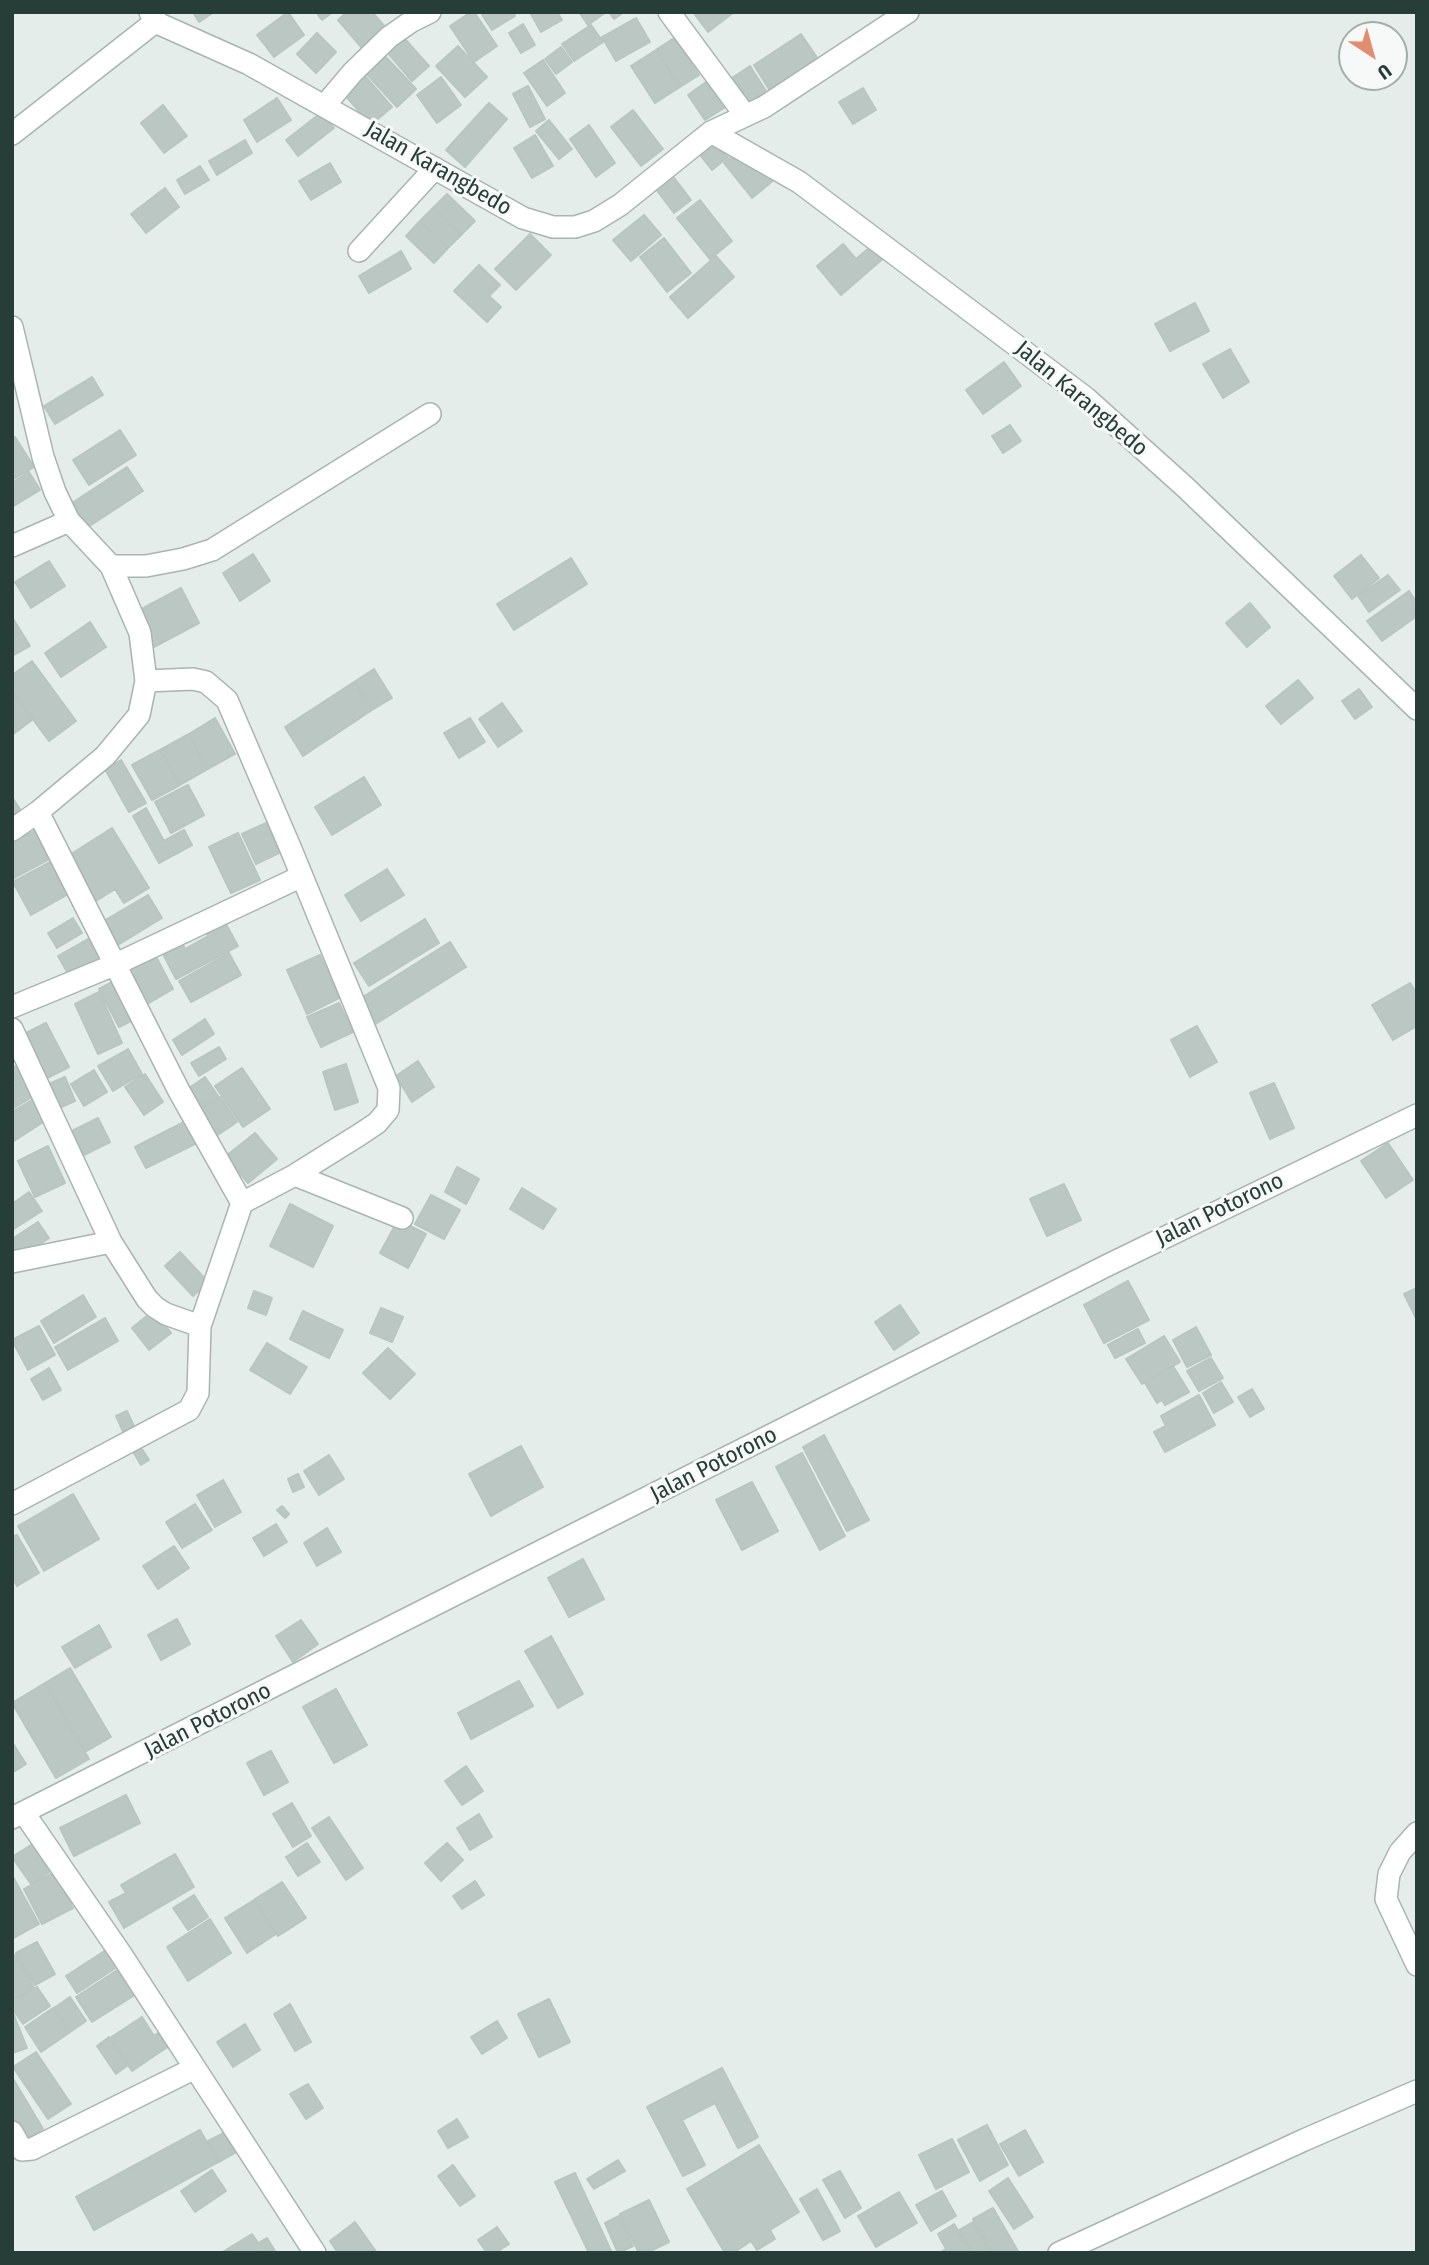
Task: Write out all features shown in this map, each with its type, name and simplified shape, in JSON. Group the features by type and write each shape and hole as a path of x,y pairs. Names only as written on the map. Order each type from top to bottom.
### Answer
{"street":[{"path":"325,105 353,72 389,37 430,12"},
{"path":"669,12 745,115"},
{"name":"Jalan Karangbedo","path":"153,16 325,105 523,218 553,227 575,227 594,221 620,205 711,132 764,107 792,90 843,53 908,12"},
{"path":"12,134 153,16"},
{"name":"Jalan Karangbedo","path":"711,132 799,182 1086,398 1185,487 1417,709"},
{"path":"359,251 435,168"},
{"path":"12,327 43,457 69,521 111,566 140,633 146,681 139,715 105,756 38,812 12,830"},
{"path":"111,566 146,566 212,550 430,414"},
{"path":"12,546 69,521"},
{"path":"12,1504 189,1410 198,1394 200,1326 242,1203 295,1175 377,1123 387,1110 390,1088 227,700 206,682 193,679 146,681"},
{"path":"38,812 179,1091 242,1203"},
{"path":"12,1007 114,965 302,876"},
{"path":"12,1029 111,1242 147,1299 166,1314 200,1326"},
{"name":"Jalan Potorono","path":"18,1815 1108,1265 1417,1115"},
{"path":"295,1175 402,1218"},
{"path":"12,1262 111,1242"},
{"path":"18,1815 121,1954 315,2253"},
{"path":"1417,1832 1400,1852 1389,1874 1386,1899 1417,1965"},
{"path":"12,2132 22,2150 32,2149 195,2068"},
{"path":"1059,2253 1417,2091"}],"building":[{"path":"193,12 214,12 199,22"},
{"path":"288,12 304,35 274,57 257,35"},
{"path":"316,12 333,12 322,20"},
{"path":"347,12 372,12 386,28 362,48 338,20"},
{"path":"474,12 497,46 474,62 450,26"},
{"path":"513,12 515,16 492,30 481,13"},
{"path":"530,12 557,12 562,20 541,32"},
{"path":"579,12 606,12 588,25"},
{"path":"609,12 624,12 614,19"},
{"path":"693,12 734,12 708,32"},
{"path":"636,18 650,42 616,61 602,37"},
{"path":"523,24 535,45 521,53 509,33"},
{"path":"591,25 603,42 574,61 562,44"},
{"path":"317,33 336,52 316,73 297,54"},
{"path":"801,34 820,62 772,94 754,65"},
{"path":"404,38 429,66 412,81 387,52"},
{"path":"674,38 699,75 680,87 656,50"},
{"path":"458,46 487,77 465,97 436,66"},
{"path":"561,47 572,62 556,74 545,59"},
{"path":"656,50 680,87 655,103 631,66"},
{"path":"383,54 416,89 397,107 364,71"},
{"path":"543,60 565,93 547,106 524,73"},
{"path":"750,66 766,91 748,103 732,78"},
{"path":"365,76 392,107 371,125 344,94"},
{"path":"441,77 461,105 437,123 417,95"},
{"path":"706,82 724,108 705,120 688,95"},
{"path":"528,86 545,119 530,127 513,94"},
{"path":"863,88 876,110 853,124 839,102"},
{"path":"277,98 291,120 257,142 244,120"},
{"path":"489,103 507,119 465,167 446,150"},
{"path":"163,105 187,136 164,153 141,123"},
{"path":"633,110 663,149 641,166 611,127"},
{"path":"322,112 334,128 298,156 286,140"},
{"path":"549,120 572,149 559,159 536,131"},
{"path":"589,125 615,163 596,177 570,139"},
{"path":"535,135 553,166 532,178 514,148"},
{"path":"713,138 728,157 712,170 697,151"},
{"path":"245,140 252,153 217,175 209,161"},
{"path":"739,151 752,168 761,161 775,179 752,198 724,163"},
{"path":"330,163 341,182 311,200 299,181"},
{"path":"200,166 209,180 185,194 177,180"},
{"path":"672,175 691,200 674,213 655,188"},
{"path":"165,188 179,207 146,233 131,214"},
{"path":"447,194 475,221 461,235 433,208"},
{"path":"700,200 732,241 710,259 677,218"},
{"path":"433,208 461,235 448,248 420,221"},
{"path":"644,215 661,235 631,261 613,240"},
{"path":"420,221 448,248 434,263 406,236"},
{"path":"530,234 551,255 516,290 495,269"},
{"path":"664,238 691,273 667,292 640,257"},
{"path":"875,243 886,256 841,295 817,266 843,244 856,259"},
{"path":"401,251 411,269 369,293 359,276"},
{"path":"716,256 734,277 688,318 670,297"},
{"path":"479,265 500,285 489,296 501,307 487,322 454,291"},
{"path":"1195,303 1209,331 1170,351 1155,324"},
{"path":"1230,349 1249,382 1223,398 1203,364"},
{"path":"1004,362 1021,386 983,414 966,390"},
{"path":"92,377 103,395 55,424 44,406"},
{"path":"1010,425 1021,441 1003,453 992,436"},
{"path":"120,430 136,455 89,485 73,460"},
{"path":"15,437 34,467 12,480 12,439"},
{"path":"127,467 143,491 88,527 72,503"},
{"path":"29,472 40,490 12,507 12,483"},
{"path":"253,554 270,581 240,601 223,573"},
{"path":"1361,555 1379,578 1352,599 1334,576"},
{"path":"571,558 587,584 514,630 497,604"},
{"path":"49,561 65,586 31,608 15,582"},
{"path":"1388,575 1400,590 1369,612 1358,596"},
{"path":"181,588 199,623 152,648 134,613"},
{"path":"1409,591 1417,603 1417,616 1382,641 1367,621"},
{"path":"1250,603 1270,627 1247,647 1226,623"},
{"path":"12,617 30,646 12,656"},
{"path":"90,622 106,647 61,677 45,653"},
{"path":"32,661 76,721 49,741 12,691 12,675"},
{"path":"374,669 392,698 372,710 354,682"},
{"path":"1298,680 1313,698 1281,724 1266,706"},
{"path":"354,682 372,710 303,756 285,727"},
{"path":"1359,689 1372,707 1355,719 1342,701"},
{"path":"12,693 32,720 12,735"},
{"path":"502,703 522,731 498,747 479,719"},
{"path":"215,718 235,754 208,769 189,734"},
{"path":"470,718 485,742 459,758 444,733"},
{"path":"189,734 208,769 180,785 160,750"},
{"path":"160,750 180,785 152,800 132,765"},
{"path":"121,760 146,803 129,812 105,769"},
{"path":"364,777 381,805 332,835 315,807"},
{"path":"188,785 204,815 171,833 155,802"},
{"path":"12,797 21,811 12,817"},
{"path":"146,808 164,841 184,830 192,845 159,863 133,816"},
{"path":"266,823 279,853 256,864 242,834"},
{"path":"112,828 149,888 124,903 115,889 96,901 68,856"},
{"path":"36,830 51,858 12,879 12,843"},
{"path":"238,833 260,880 231,893 209,847"},
{"path":"54,860 72,892 31,915 13,882"},
{"path":"387,869 404,895 361,921 345,895"},
{"path":"148,895 162,918 116,946 102,922"},
{"path":"222,917 238,946 176,979 161,950 180,939 185,949 208,936 204,927"},
{"path":"73,918 82,933 57,948 48,933"},
{"path":"425,919 439,943 369,986 354,963"},
{"path":"88,939 100,960 70,977 58,956"},
{"path":"450,942 466,967 374,1025 358,1000"},
{"path":"153,951 173,989 142,1007 121,968"},
{"path":"229,953 241,975 191,1002 179,981"},
{"path":"320,955 339,998 307,1014 287,970"},
{"path":"118,979 139,1017 119,1027 99,989"},
{"path":"1410,983 1417,994 1417,1026 1393,1040 1372,1005"},
{"path":"99,992 122,1043 98,1054 75,1004"},
{"path":"339,1003 353,1032 321,1047 307,1017"},
{"path":"205,1019 214,1034 182,1055 173,1040"},
{"path":"46,1023 69,1067 43,1080 20,1036"},
{"path":"1197,1026 1217,1062 1190,1077 1171,1040"},
{"path":"219,1047 226,1059 199,1076 191,1063"},
{"path":"128,1049 142,1074 113,1091 98,1066"},
{"path":"418,1061 434,1087 412,1102 396,1076"},
{"path":"24,1063 31,1078 12,1087 12,1068"},
{"path":"346,1064 358,1102 335,1110 323,1072"},
{"path":"242,1068 270,1109 243,1127 215,1086"},
{"path":"94,1070 107,1092 84,1106 71,1084"},
{"path":"145,1074 163,1102 144,1115 125,1087"},
{"path":"65,1077 75,1101 52,1111 42,1087"},
{"path":"205,1077 218,1096 195,1112 182,1093"},
{"path":"23,1083 32,1097 12,1109 12,1090"},
{"path":"1274,1083 1294,1128 1270,1139 1250,1093"},
{"path":"220,1097 237,1122 213,1138 196,1113"},
{"path":"35,1098 48,1119 14,1141 12,1112"},
{"path":"98,1118 110,1142 78,1158 66,1134"},
{"path":"190,1119 201,1141 146,1168 135,1147"},
{"path":"255,1133 277,1159 248,1183 226,1156"},
{"path":"1388,1143 1413,1180 1386,1198 1361,1161"},
{"path":"48,1146 65,1183 35,1197 18,1161"},
{"path":"457,1167 479,1179 466,1204 445,1192"},
{"path":"1064,1184 1081,1220 1047,1236 1030,1199"},
{"path":"522,1188 556,1209 543,1229 510,1209"},
{"path":"29,1192 42,1211 12,1230 12,1204"},
{"path":"431,1195 460,1210 444,1239 415,1224"},
{"path":"290,1204 333,1226 313,1267 270,1246"},
{"path":"398,1220 426,1234 408,1268 380,1253"},
{"path":"38,1222 49,1238 17,1260 12,1254 12,1239"},
{"path":"180,1252 208,1282 193,1296 165,1266"},
{"path":"1128,1281 1149,1320 1104,1343 1084,1305"},
{"path":"1417,1288 1417,1320 1404,1294"},
{"path":"254,1291 272,1298 266,1315 248,1308"},
{"path":"83,1295 96,1317 54,1343 41,1321"},
{"path":"900,1305 919,1333 894,1350 875,1322"},
{"path":"381,1308 403,1317 392,1342 370,1333"},
{"path":"154,1310 171,1333 149,1350 132,1328"},
{"path":"303,1311 343,1330 329,1358 290,1339"},
{"path":"105,1318 118,1341 68,1370 55,1347"},
{"path":"39,1326 55,1355 28,1370 12,1340"},
{"path":"1196,1327 1211,1355 1187,1367 1173,1340"},
{"path":"1138,1329 1145,1343 1115,1358 1108,1345"},
{"path":"1164,1336 1180,1362 1142,1384 1126,1359"},
{"path":"267,1343 307,1367 290,1394 250,1370"},
{"path":"388,1348 415,1374 390,1399 363,1373"},
{"path":"1211,1358 1223,1378 1199,1391 1187,1371"},
{"path":"1173,1366 1189,1392 1165,1405 1162,1400 1157,1403 1145,1383"},
{"path":"49,1368 61,1390 43,1400 31,1379"},
{"path":"1221,1382 1233,1402 1214,1413 1203,1393"},
{"path":"1252,1389 1264,1409 1250,1417 1238,1397"},
{"path":"1199,1395 1215,1425 1165,1452 1154,1432 1166,1426 1161,1416"},
{"path":"127,1411 137,1433 126,1438 116,1416"},
{"path":"824,1435 869,1520 847,1531 803,1447"},
{"path":"140,1446 149,1460 141,1465 132,1450"},
{"path":"521,1446 543,1487 491,1516 469,1474"},
{"path":"802,1453 845,1536 820,1550 776,1467"},
{"path":"329,1455 344,1479 319,1495 304,1471"},
{"path":"298,1474 304,1487 293,1492 288,1479"},
{"path":"223,1480 241,1512 215,1527 197,1495"},
{"path":"752,1482 778,1531 742,1550 716,1500"},
{"path":"73,1494 99,1539 44,1571 18,1526"},
{"path":"195,1504 212,1530 182,1548 166,1522"},
{"path":"282,1506 289,1514 285,1518 277,1510"},
{"path":"276,1524 287,1542 264,1556 253,1538"},
{"path":"327,1528 341,1552 317,1566 304,1543"},
{"path":"17,1535 39,1573 17,1586 12,1577 12,1537"},
{"path":"174,1546 189,1568 158,1589 143,1566"},
{"path":"583,1559 604,1599 569,1617 548,1578"},
{"path":"177,1619 190,1644 161,1660 148,1635"},
{"path":"301,1620 318,1644 293,1662 276,1636"},
{"path":"99,1625 111,1647 75,1668 62,1647"},
{"path":"551,1636 583,1694 558,1708 525,1651"},
{"path":"70,1668 111,1737 85,1752 45,1683"},
{"path":"519,1681 533,1706 471,1739 458,1713"},
{"path":"45,1683 89,1759 56,1778 12,1703"},
{"path":"336,1689 367,1745 334,1763 303,1707"},
{"path":"12,1742 26,1764 12,1773"},
{"path":"271,1751 288,1782 264,1795 247,1763"},
{"path":"466,1766 483,1791 462,1805 445,1781"},
{"path":"126,1795 140,1823 74,1856 60,1828"},
{"path":"292,1803 311,1836 293,1847 273,1814"},
{"path":"479,1814 492,1837 470,1850 457,1828"},
{"path":"329,1817 363,1868 346,1880 312,1828"},
{"path":"34,1843 49,1872 31,1884 12,1857"},
{"path":"307,1843 320,1862 298,1876 286,1857"},
{"path":"447,1843 463,1860 441,1881 425,1863"},
{"path":"175,1854 194,1887 124,1928 109,1902 126,1893 121,1885"},
{"path":"54,1872 73,1908 42,1924 24,1889"},
{"path":"12,1875 39,1924 12,1939"},
{"path":"475,1881 484,1895 462,1909 453,1896"},
{"path":"282,1882 306,1918 278,1936 255,1899"},
{"path":"194,1895 208,1917 188,1930 173,1908"},
{"path":"254,1900 276,1934 247,1953 225,1918"},
{"path":"210,1919 231,1953 188,1981 167,1947"},
{"path":"37,1942 55,1974 35,1985 16,1953"},
{"path":"106,1950 117,1967 77,1993 66,1976"},
{"path":"16,1955 34,1988 12,2000 12,1956"},
{"path":"125,1965 141,1991 92,2022 76,1997"},
{"path":"37,1987 50,2006 23,2024 12,2008 12,2003"},
{"path":"70,1997 86,2021 70,2032 54,2008"},
{"path":"549,1999 570,2042 539,2057 518,2014"},
{"path":"290,2004 311,2042 295,2051 274,2014"},
{"path":"53,2008 69,2033 41,2052 25,2027"},
{"path":"12,2010 27,2048 12,2053"},
{"path":"142,2017 154,2036 165,2028 175,2042 132,2071 110,2038"},
{"path":"497,2021 507,2038 482,2054 471,2037"},
{"path":"245,2024 260,2050 233,2067 217,2042"},
{"path":"109,2037 128,2065 116,2074 97,2046"},
{"path":"36,2052 71,2104 48,2119 13,2067"},
{"path":"722,2068 758,2137 738,2148 715,2103 682,2120 705,2165 683,2176 647,2107"},
{"path":"12,2077 43,2129 25,2140 12,2119"},
{"path":"308,2084 323,2108 306,2119 290,2094"},
{"path":"457,2119 468,2137 448,2148 438,2131"},
{"path":"987,2125 1008,2165 980,2181 958,2140"},
{"path":"200,2130 218,2162 94,2230 76,2197"},
{"path":"1025,2130 1043,2162 1019,2176 1000,2144"},
{"path":"224,2133 235,2153 219,2162 208,2141"},
{"path":"952,2139 969,2172 936,2189 919,2155"},
{"path":"759,2145 799,2212 770,2230 775,2239 757,2250 751,2241 733,2253 725,2253 687,2189"},
{"path":"618,2160 625,2171 594,2189 587,2179"},
{"path":"453,2165 475,2196 460,2206 438,2176"},
{"path":"212,2170 226,2191 195,2212 181,2191"},
{"path":"840,2171 861,2208 845,2218 823,2180"},
{"path":"575,2173 612,2253 589,2253 555,2182"},
{"path":"1008,2178 1033,2217 1014,2229 989,2191"},
{"path":"817,2189 840,2231 823,2240 800,2199"},
{"path":"942,2191 956,2216 931,2231 916,2205"},
{"path":"899,2192 917,2223 876,2247 858,2216"},
{"path":"649,2200 669,2242 646,2253 639,2253 620,2214"},
{"path":"993,2208 1019,2253 993,2253 973,2219"},
{"path":"619,2216 633,2246 618,2253 605,2223"},
{"path":"355,2222 377,2253 338,2253 330,2241"},
{"path":"973,2222 991,2253 973,2253 959,2230"},
{"path":"954,2224 971,2253 939,2253 946,2249 938,2234"},
{"path":"497,2227 509,2244 495,2253 487,2253 478,2240"},
{"path":"252,2234 258,2243 267,2238 275,2251 221,2253"}]}
